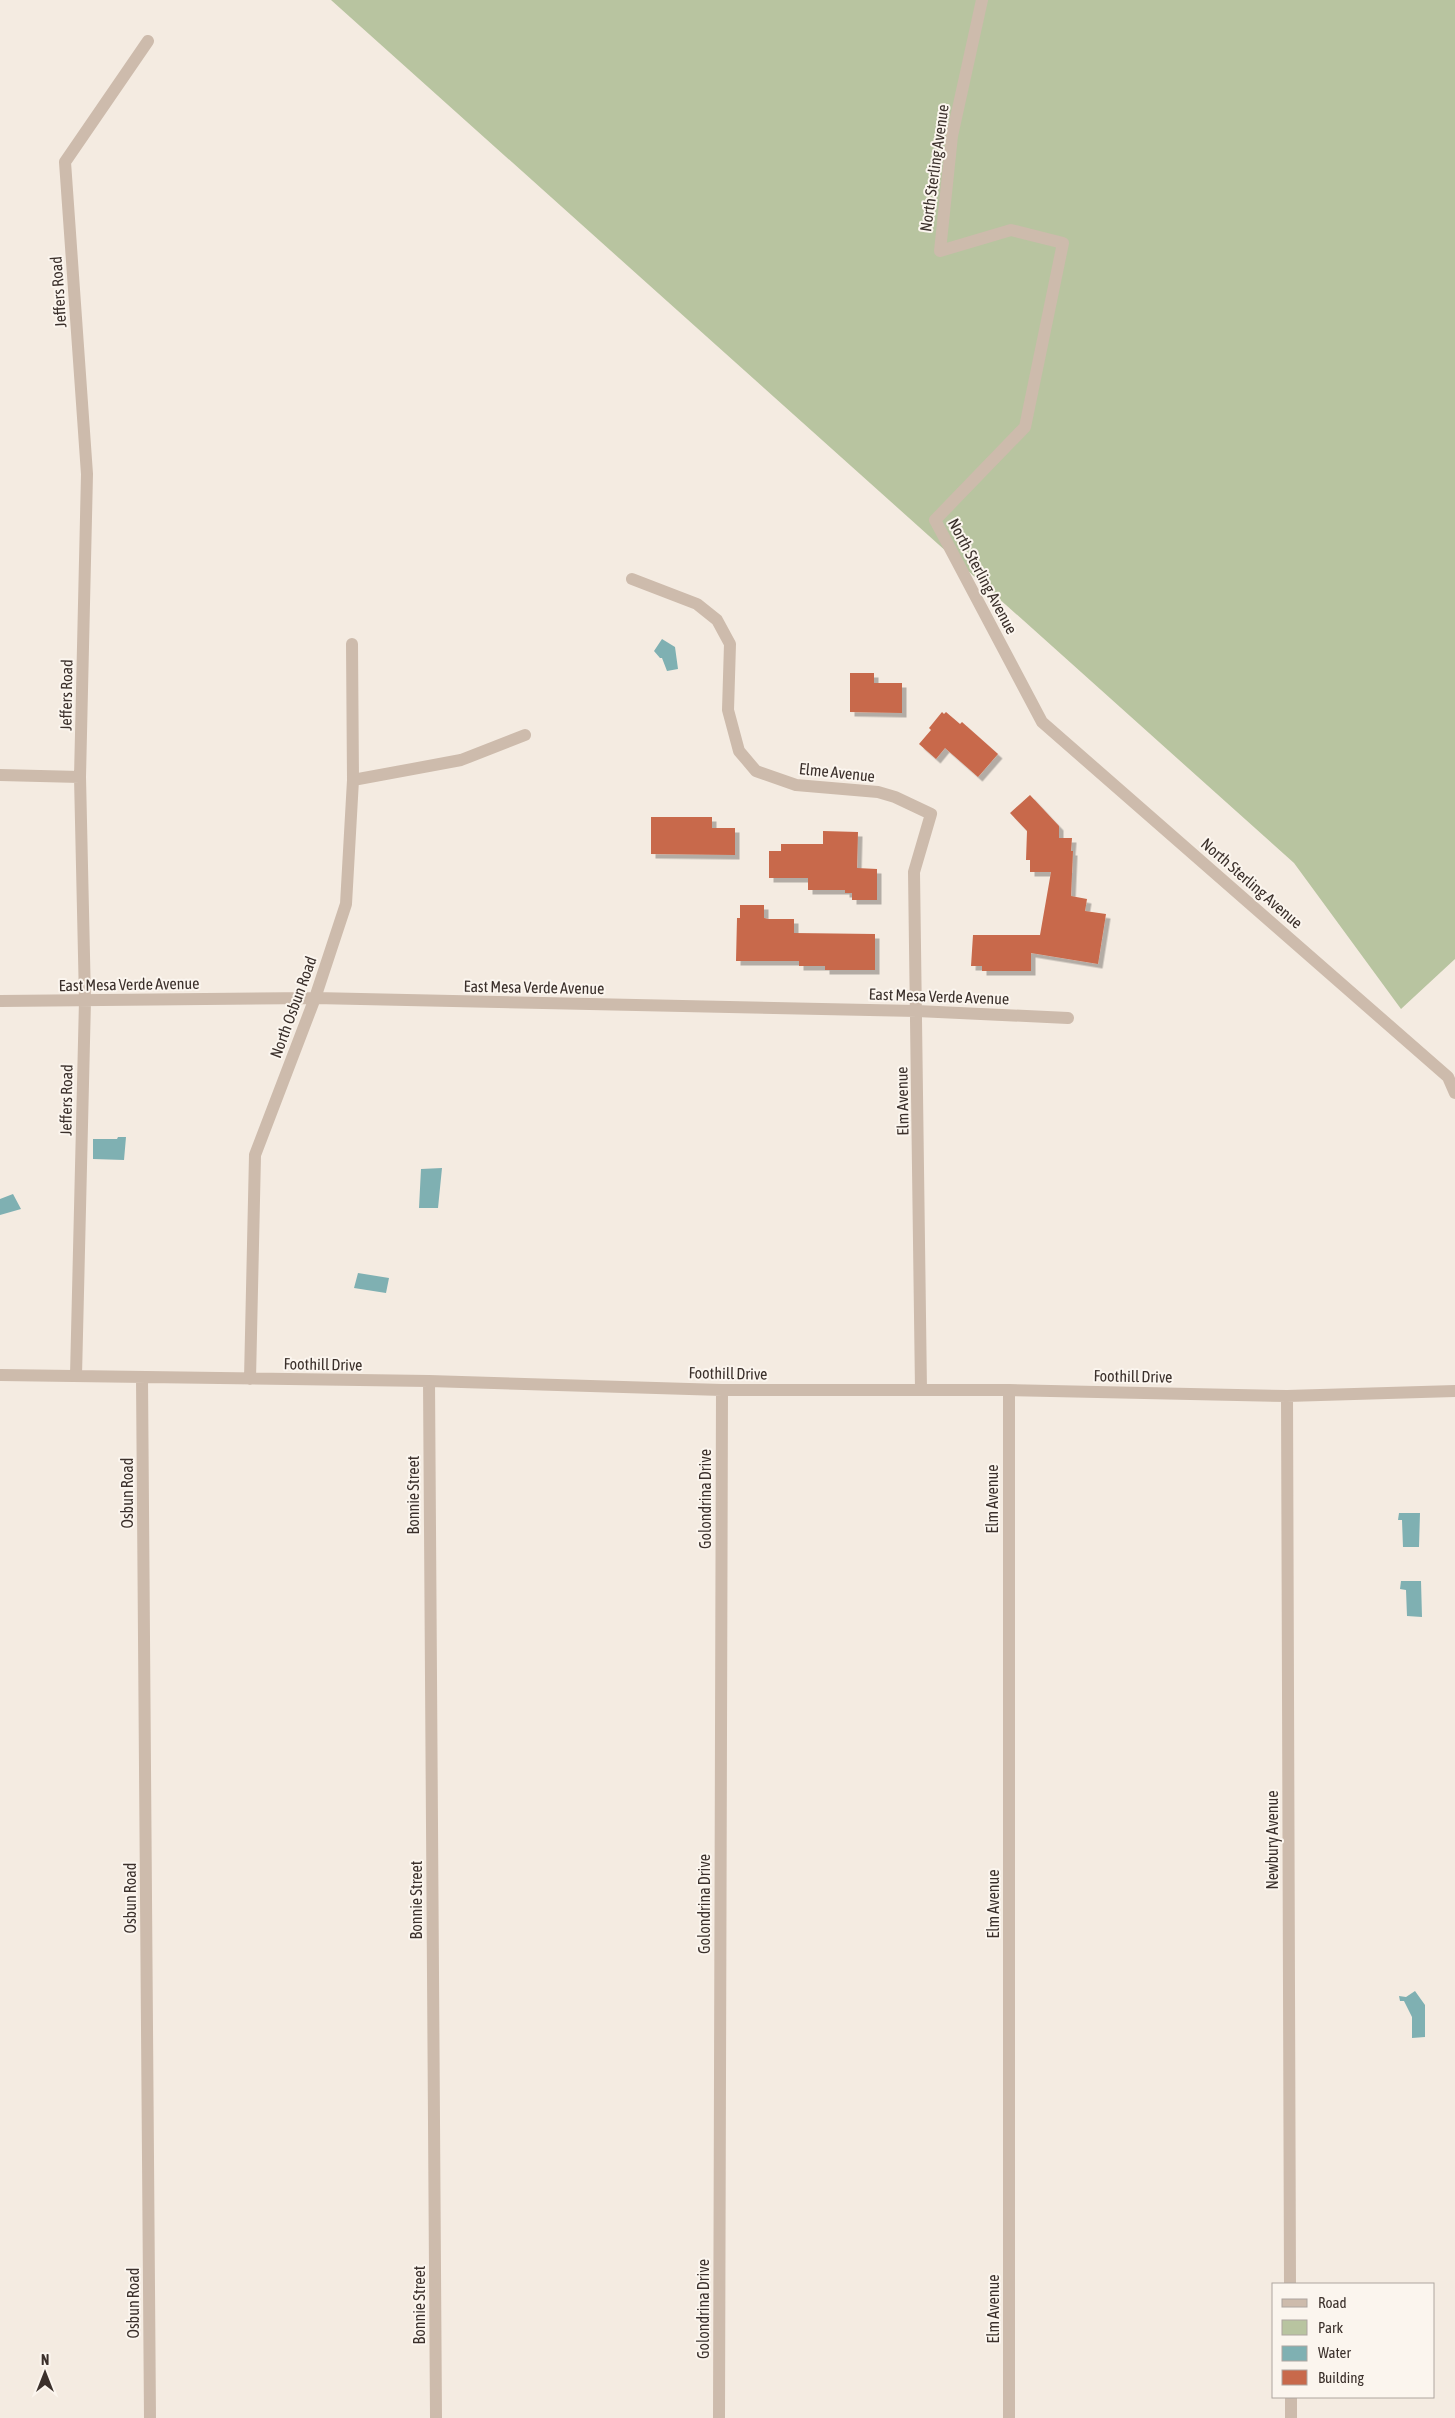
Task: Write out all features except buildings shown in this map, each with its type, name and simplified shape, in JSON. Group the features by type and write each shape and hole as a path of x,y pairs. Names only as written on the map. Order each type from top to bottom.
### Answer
{"street":[{"name":"North Sterling Avenue","path":"982,0 952,136 940,252 1011,230 1063,243 1025,428 935,520 1042,722 1448,1077 1455,1093"},
{"name":"Jeffers Road","path":"76,1376 85,1000 80,777 87,474 65,162 148,41"},
{"name":"Elme Avenue","path":"632,579 696,604 717,620 730,644 728,710 740,750 756,771 796,786 878,792 895,797 930,814"},
{"name":"North Osbun Road","path":"250,1379 255,1155 315,998 346,904 353,780 352,644"},
{"path":"353,780 461,760 525,735"},
{"path":"0,775 80,777"},
{"name":"Elm Avenue","path":"921,1390 914,872 930,814"},
{"name":"East Mesa Verde Avenue","path":"0,1001 315,998 917,1011 1068,1018"},
{"name":"Foothill Drive","path":"0,1375 429,1382 722,1390 1009,1390 1287,1396 1455,1391"},
{"name":"Osbun Road","path":"142,1378 150,2418"},
{"name":"Bonnie Street","path":"429,1382 436,2418"},
{"name":"Golondrina Drive","path":"719,2418 722,1390"},
{"name":"Elm Avenue","path":"1009,1390 1010,2418"},
{"name":"Newbury Avenue","path":"1287,1396 1290,2283"},
{"path":"1290,2398 1291,2418"}],"green space":[{"path":"331,0 1455,0 1455,959 1401,1009 1294,863"}],"water":[{"path":"662,639 675,647 678,669 667,671 662,658 654,651"},
{"path":"118,1137 126,1137 124,1160 93,1159 93,1139 117,1139"},
{"path":"442,1168 438,1208 419,1208 421,1169"},
{"path":"13,1194 21,1209 0,1215 0,1199"},
{"path":"358,1273 389,1278 386,1293 354,1288"},
{"path":"1399,1513 1420,1513 1419,1547 1403,1547 1402,1520 1398,1520"},
{"path":"1401,1581 1421,1581 1422,1617 1407,1616 1406,1590 1400,1589"},
{"path":"1415,1991 1425,2005 1425,2037 1412,2038 1412,2017 1404,2001 1400,2001 1399,1996 1406,1997"}]}
